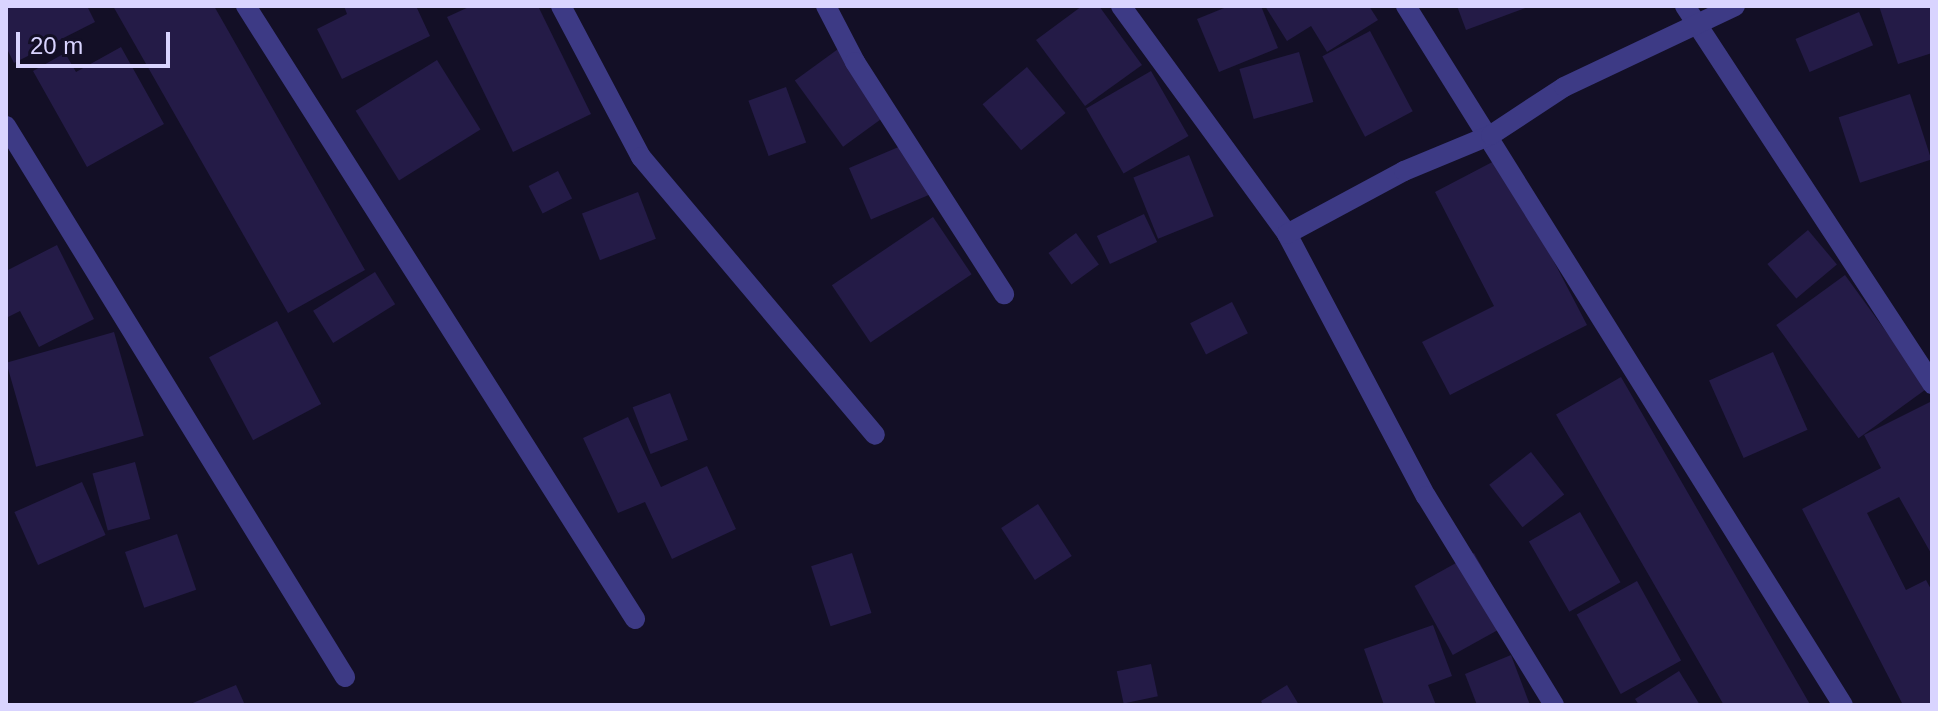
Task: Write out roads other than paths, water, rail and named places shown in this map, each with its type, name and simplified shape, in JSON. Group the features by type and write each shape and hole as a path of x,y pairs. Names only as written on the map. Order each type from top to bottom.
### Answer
{"street":[{"path":"246,6 635,619"},
{"path":"561,6 641,157 875,435"},
{"path":"826,6 855,62 1004,294"},
{"path":"1121,6 1287,234 1426,496 1554,705"},
{"path":"1406,6 1491,135 1843,705"},
{"path":"1685,6 1932,384"},
{"path":"1287,234 1404,171 1491,135 1564,87 1735,6"},
{"path":"6,126 345,677"}]}
